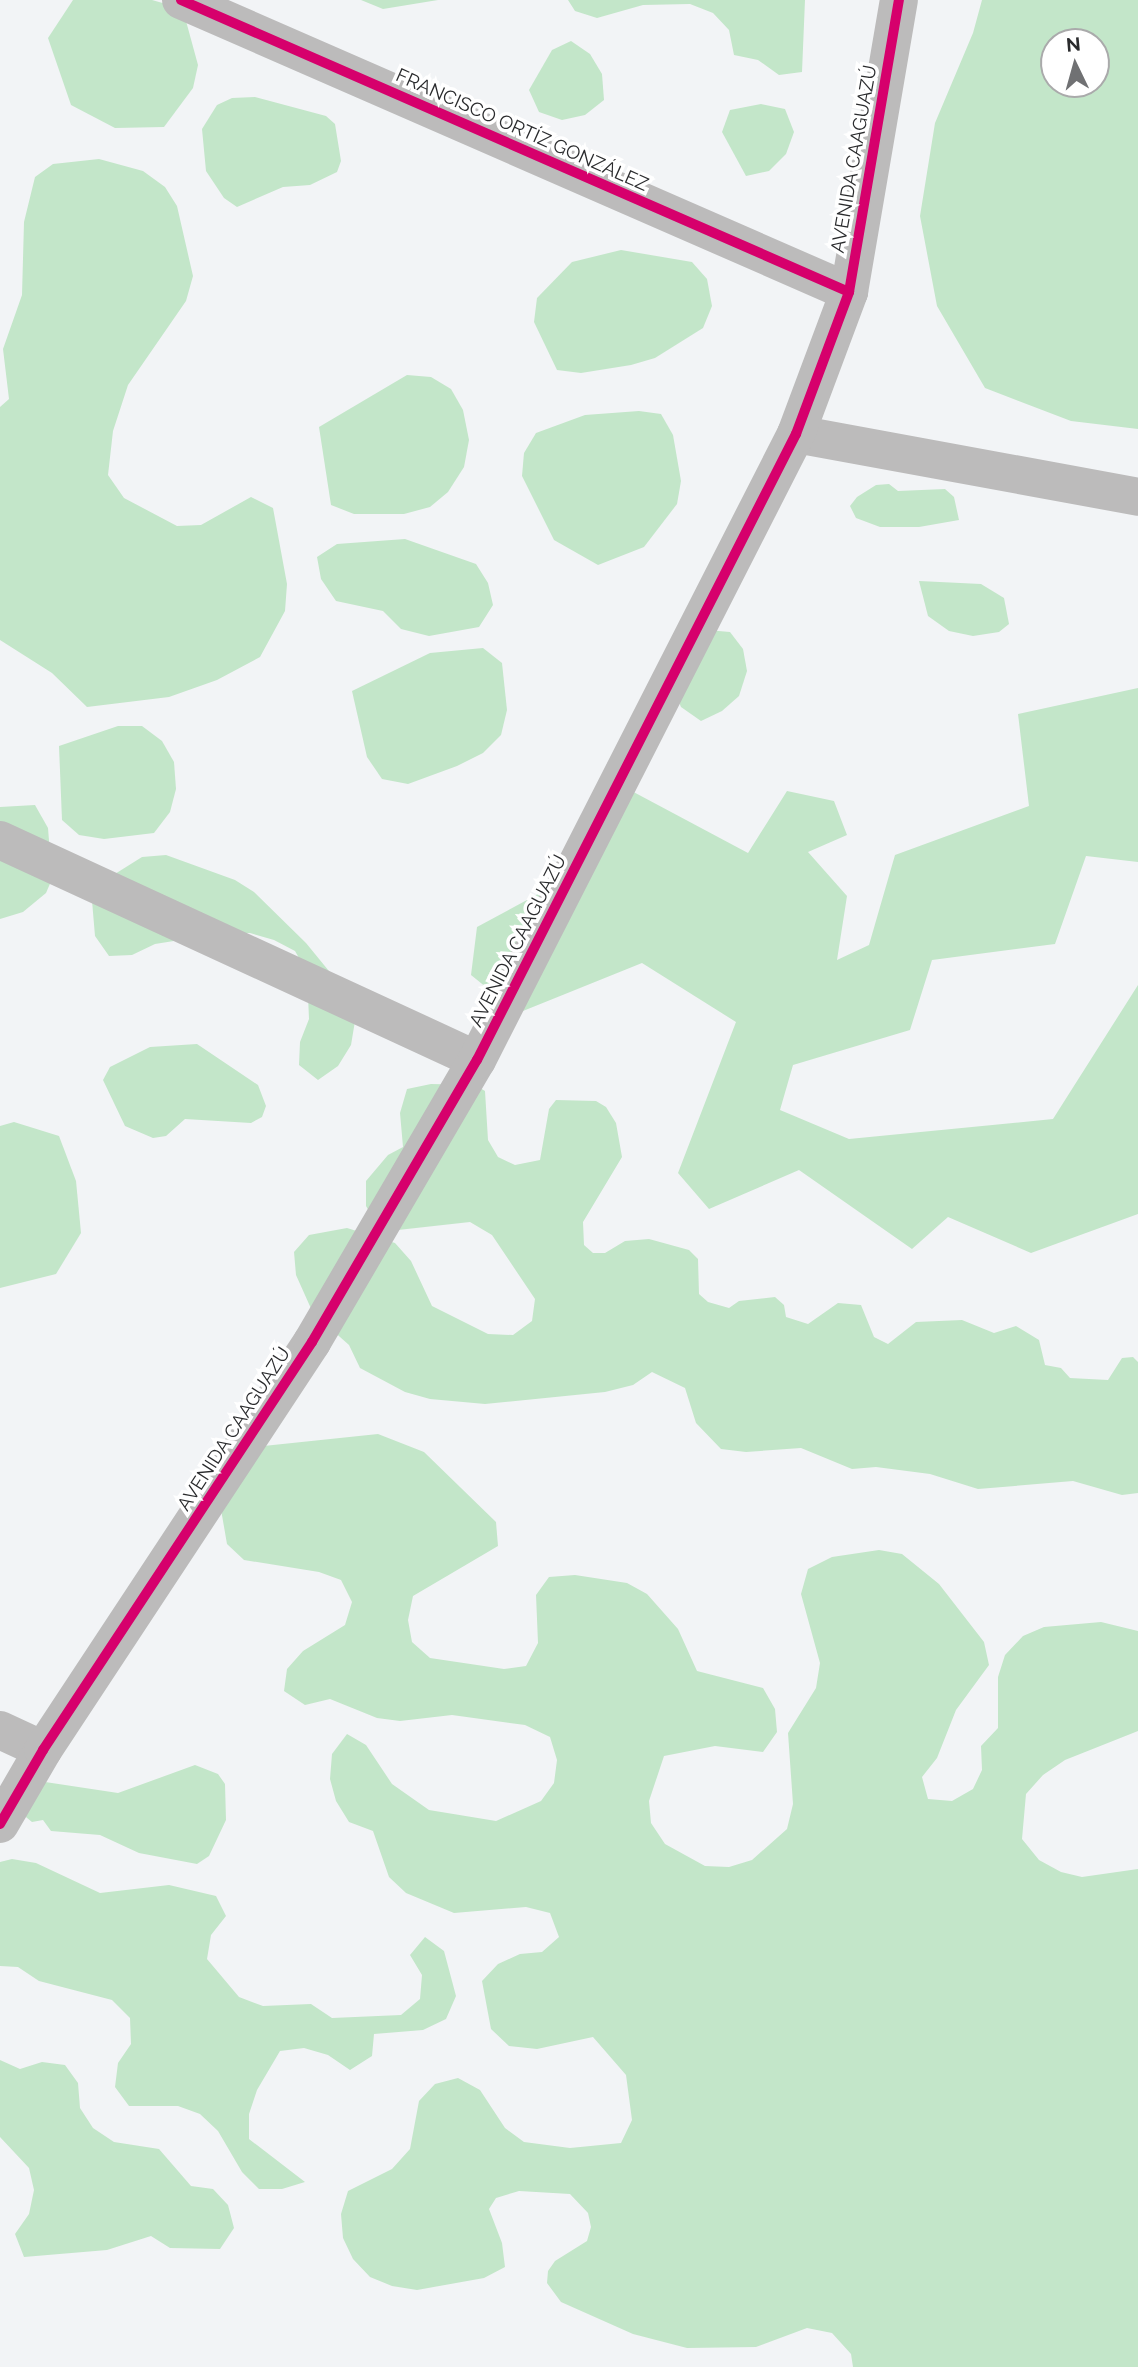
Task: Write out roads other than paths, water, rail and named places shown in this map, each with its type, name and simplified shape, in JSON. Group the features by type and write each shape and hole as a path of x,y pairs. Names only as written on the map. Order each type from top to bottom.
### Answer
{"street":[{"name":"FRANCISCO ORTÍZ GONZÁLEZ","path":"181,0 849,292"},
{"name":"AVENIDA CAAGUAZÚ","path":"0,1824 43,1750 312,1342 477,1060 796,434 849,292 899,0"},
{"path":"796,434 1138,497"},
{"path":"0,840 477,1060"},
{"path":"0,1730 43,1750"}]}
